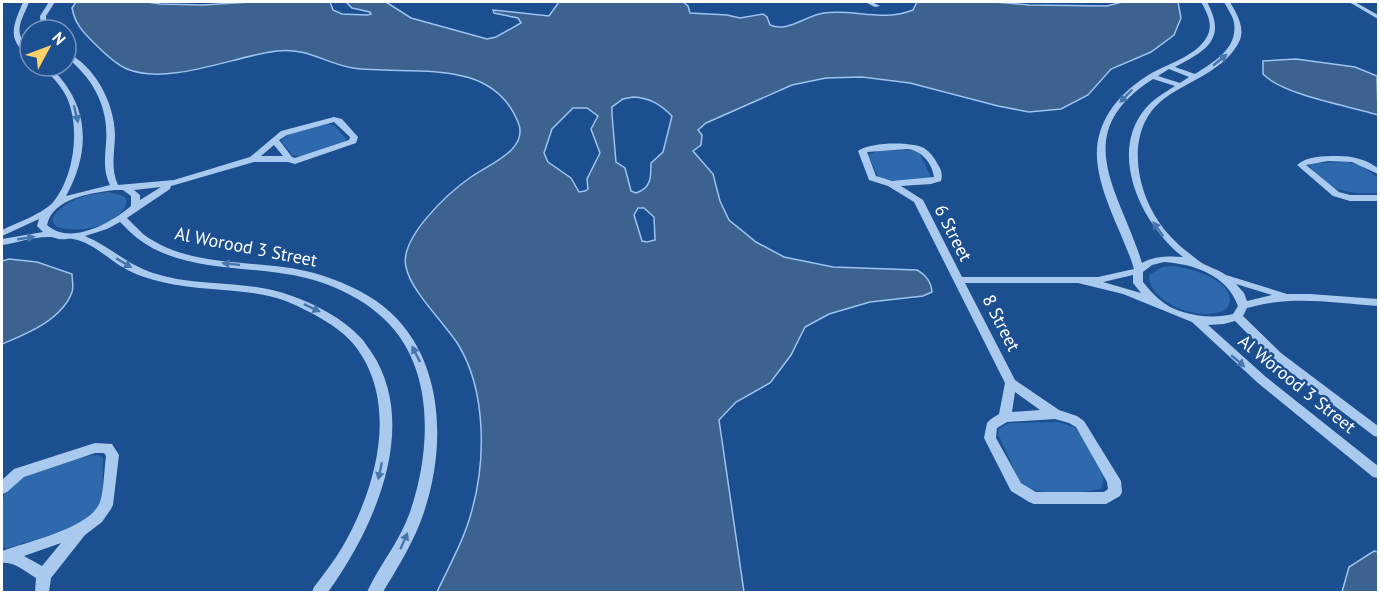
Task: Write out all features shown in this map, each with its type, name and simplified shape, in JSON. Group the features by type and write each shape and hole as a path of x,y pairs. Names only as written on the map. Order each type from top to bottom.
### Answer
{"street":[{"path":"19,18 26,2"},
{"path":"43,18 52,2"},
{"path":"868,2 877,6"},
{"path":"1157,304 1138,283 1139,270 1131,242 1107,191 1102,174 1101,144 1112,114 1122,100 1152,76 1192,55 1209,39 1214,22 1210,2"},
{"path":"1227,2 1233,9 1239,28 1233,47 1215,65 1161,97 1147,111 1138,126 1134,145 1136,180 1154,224 1173,245 1215,272 1252,287 1291,297"},
{"path":"1352,2 1378,17"},
{"path":"1221,7 1233,9"},
{"path":"18,19 15,26 18,38"},
{"path":"78,64 92,76 104,97 111,129 109,178 120,188 136,195 135,207"},
{"path":"1169,67 1194,76"},
{"path":"1152,76 1179,85"},
{"path":"50,234 45,231 42,221 73,176 79,143 79,129 73,104 58,78"},
{"path":"2,233 91,190 175,183 253,159 303,160 351,143 354,137 339,121 330,119 284,133 253,159"},
{"path":"275,140 289,159"},
{"name":"6 Street","path":"910,146 929,154 938,179 928,182 891,184 876,181 870,175 862,154 864,149 910,146"},
{"path":"1378,172 1367,164 1353,159 1303,162 1303,168 1331,190 1343,196 1378,198"},
{"name":"6 Street","path":"918,200 921,190 928,182"},
{"path":"73,236 90,233 122,219 135,207 175,183"},
{"name":"6 Street","path":"891,184 918,200 959,280"},
{"path":"1356,198 1378,207"},
{"name":"Al Worood 3 Street","path":"122,219 133,233 172,254 199,260 274,268 314,277 350,291 381,310 401,329 416,351 426,378 432,407 432,441 421,500 402,546 375,592"},
{"path":"2,242 50,234 73,236 96,244 129,267 148,275 196,285 254,291 285,297 313,308 337,322 358,341 385,391 387,436 376,489 349,549 319,592"},
{"path":"959,280 1082,281 1113,278 1139,270 1147,263 1164,259 1187,261 1203,266"},
{"name":"Al Worood 3 Street","path":"1215,272 1239,293 1240,311 1277,356 1378,432"},
{"name":"8 Street","path":"959,280 1011,383 1055,414"},
{"path":"1082,281 1120,290 1196,320 1219,322 1264,300 1291,297 1378,302"},
{"name":"Al Worood 3 Street","path":"1196,320 1259,379 1378,473"},
{"name":"8 Street","path":"1005,417 1011,383"},
{"name":"8 Street","path":"1055,414 1073,418 1086,430 1114,481 1115,492 1112,496 1044,499 1024,494 1010,480 990,438 991,427 999,419 1005,417 1055,414"},
{"path":"2,488 19,473 95,448 107,448 113,455 106,505 97,518 81,530 44,575 42,592"},
{"path":"4,556 81,530"},
{"path":"4,556 18,560 44,575"}],"shaded area":[{"path":"76,2 203,5 251,2 330,2 333,10 342,14 367,15 371,14 370,12 352,8 346,2 386,2 411,18 487,39 496,37 521,23 518,18 494,13 493,10 549,16 559,2 683,2 688,6 690,13 740,18 763,14 770,25 777,27 824,13 891,15 913,10 917,2 1107,6 1122,2 1178,2 1181,18 1174,35 1151,52 1111,69 1088,95 1061,109 1029,112 910,83 862,77 826,78 792,85 706,123 698,130 702,135 701,145 693,151 713,174 720,201 729,220 756,242 784,257 833,267 917,270 928,279 932,292 923,296 870,302 829,314 805,327 791,355 770,383 736,402 719,420 744,592 437,592 461,541 477,490 481,448 479,404 468,364 453,337 414,287 406,267 406,255 417,230 438,205 471,177 513,149 520,132 518,122 505,101 489,86 469,78 423,71 353,68 288,50 182,72 144,73 127,69 105,54 80,27 78,18 75,18 72,8","holes":["633,97 654,102 672,116 663,152 651,163 649,182 645,188 636,193 631,191 625,168 616,162 612,107 623,99","573,108 587,108 598,116 591,129 600,153 587,179 588,189 579,192 571,178 548,162 544,153 552,129","638,208 644,208 654,217 655,240 642,241 634,215"]},
{"path":"1296,59 1355,67 1377,76 1378,115 1301,94 1285,88 1263,74 1263,61"},
{"path":"327,124 334,125 346,141 301,157 292,155 281,141 289,134"},
{"path":"877,151 919,152 931,177 906,182 879,178 868,155"},
{"path":"1347,162 1360,165 1378,178 1378,193 1340,190 1323,181 1309,165"},
{"path":"109,192 124,196 127,201 123,210 108,222 76,229 57,227 53,223 53,217 58,211 71,202 85,196"},
{"path":"9,259 37,262 72,274 73,288 67,302 52,318 32,331 2,344 2,261"},
{"path":"1172,266 1215,279 1227,291 1230,299 1228,307 1214,313 1203,314 1190,312 1166,302 1151,285 1149,275 1162,267"},
{"path":"1058,422 1074,427 1080,433 1104,478 1101,489 1069,493 1046,492 1026,486 1019,480 998,434 999,428 1010,423"},
{"path":"97,455 103,457 102,490 100,505 95,513 86,520 59,532 2,548 2,504 5,491 11,485 47,467"},
{"path":"1374,551 1378,552 1378,592 1342,592 1349,567"}]}
